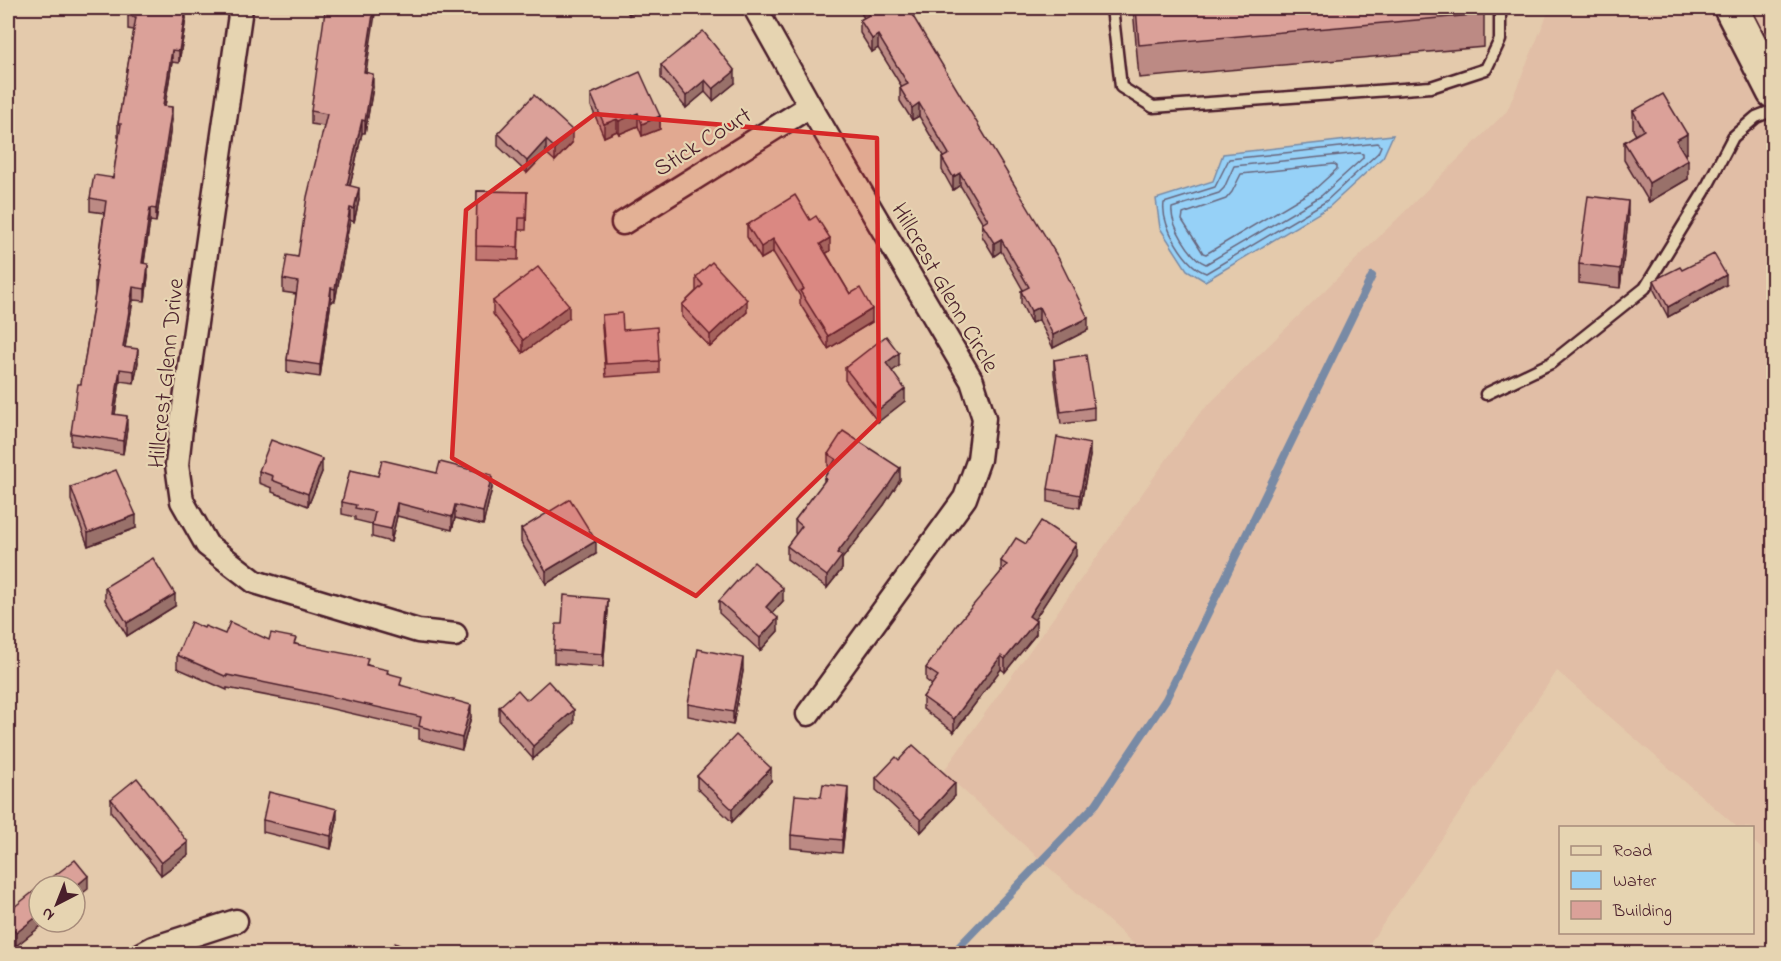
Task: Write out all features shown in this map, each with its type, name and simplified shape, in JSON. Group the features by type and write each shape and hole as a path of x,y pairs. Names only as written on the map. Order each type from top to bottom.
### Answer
{"highway":[{"path":"1731,8 1773,92"}],"street":[{"name":"Hillcrest Glenn Drive","path":"241,8 181,428 177,465 182,501 207,545 255,582 418,631 454,635"},
{"name":"Hillcrest Glenn Circle","path":"755,8 972,381 984,418 979,459 965,498 808,714"},
{"name":"Stick Court","path":"623,223 810,106"},
{"path":"150,952 236,921"}],"lane":[{"path":"1113,8 1121,87 1153,107 1431,87 1486,69 1500,40 1500,8"},
{"path":"1486,394 1551,363 1645,288 1704,192 1732,137 1756,117 1773,111"}],"highlighted area":[{"path":"595,114 877,138 879,420 696,596 452,458 466,210"}],"shaded area":[{"path":"1550,8 1773,8 1773,859 1754,842 1754,826 1736,826 1557,671 1363,953 1144,953 943,772 1199,414 1507,111"}],"water":[{"path":"1393,135 1383,157 1329,207 1205,281 1187,270 1160,228 1156,199 1213,181 1223,154"}],"building":[{"path":"130,8 186,8 179,51 172,50 163,106 172,107 156,209 150,208 142,263 148,264 145,289 133,287 123,347 138,349 134,371 120,369 113,414 127,416 123,441 71,433 97,282 95,282 106,201 90,198 94,175 113,178 121,124 118,124 136,17 128,16"},
{"path":"340,8 374,8 364,72 373,74 365,121 362,120 347,185 359,188 354,209 350,208 335,289 331,288 320,365 287,360 298,282 283,279 287,255 298,257 307,197 327,114 311,111 325,11 339,13"},
{"path":"865,8 908,8 1059,259 1088,318 1053,335 1039,307 1031,311 1021,291 1029,287 1001,239 994,243 982,224 988,220 960,173 953,177 942,158 949,154 919,103 912,108 900,88 908,84 878,35 872,39 860,20 869,15"},
{"path":"1136,8 1484,8 1484,14 1139,45"},
{"path":"703,31 735,71 713,89 705,80 686,96 661,65"},
{"path":"640,72 660,116 642,124 638,113 604,124 591,94"},
{"path":"1663,94 1687,134 1676,140 1688,160 1649,183 1624,142 1644,130 1633,111"},
{"path":"534,95 572,130 555,148 546,140 527,161 498,133"},
{"path":"477,191 527,192 526,218 519,218 518,247 476,246"},
{"path":"795,195 810,220 816,216 830,238 820,244 850,294 860,288 872,309 828,336 800,291 804,289 773,239 761,247 747,225"},
{"path":"1588,196 1628,201 1620,269 1579,264"},
{"path":"1714,254 1726,275 1668,307 1654,280 1680,267 1682,270"},
{"path":"712,262 747,300 710,335 682,305 703,285 696,277"},
{"path":"538,267 569,305 523,340 493,301"},
{"path":"622,313 623,330 657,327 659,361 606,364 602,315"},
{"path":"886,336 899,353 886,363 905,389 878,410 845,368"},
{"path":"1086,355 1094,407 1061,412 1054,360"},
{"path":"843,431 900,468 837,553 842,556 827,576 787,546 802,526 795,520 826,479 824,478 836,459 828,454"},
{"path":"1057,437 1090,444 1080,495 1048,489"},
{"path":"271,440 322,459 308,494 272,480 273,476 259,471"},
{"path":"382,460 437,473 440,462 492,475 483,512 455,505 452,517 397,503 391,529 372,525 375,512 355,508 356,505 342,502 350,470 378,476"},
{"path":"116,470 136,515 88,533 71,487"},
{"path":"570,499 596,541 546,571 521,529"},
{"path":"1041,521 1076,544 1029,616 1036,621 1005,659 1001,656 954,719 923,697 938,676 926,668 959,622 1007,565 1001,561 1016,538 1026,544"},
{"path":"153,558 175,594 127,623 105,587"},
{"path":"754,562 783,588 766,607 778,618 760,638 719,601"},
{"path":"564,595 608,599 603,654 554,650 556,624 562,624"},
{"path":"191,622 225,634 230,622 269,640 271,633 296,638 294,644 368,658 366,665 388,670 387,673 402,677 400,685 471,705 462,738 419,726 421,717 315,693 227,675 227,677 177,655"},
{"path":"698,649 743,658 733,712 688,704"},
{"path":"548,681 574,710 533,746 499,707 518,690 527,700"},
{"path":"736,735 771,768 732,809 697,776"},
{"path":"913,745 955,783 921,820 876,778 896,757 899,760"},
{"path":"137,778 188,842 161,863 111,799"},
{"path":"823,784 848,787 842,840 791,835 795,795 821,797"},
{"path":"269,792 337,809 331,836 263,820"},
{"path":"75,860 86,874 57,874"},
{"path":"27,897 27,924 16,933 8,922 8,912"},
{"path":"395,943 413,952 412,954 389,954"}],"waterway":[{"path":"952,954 1096,804 1166,699 1372,276"}]}
